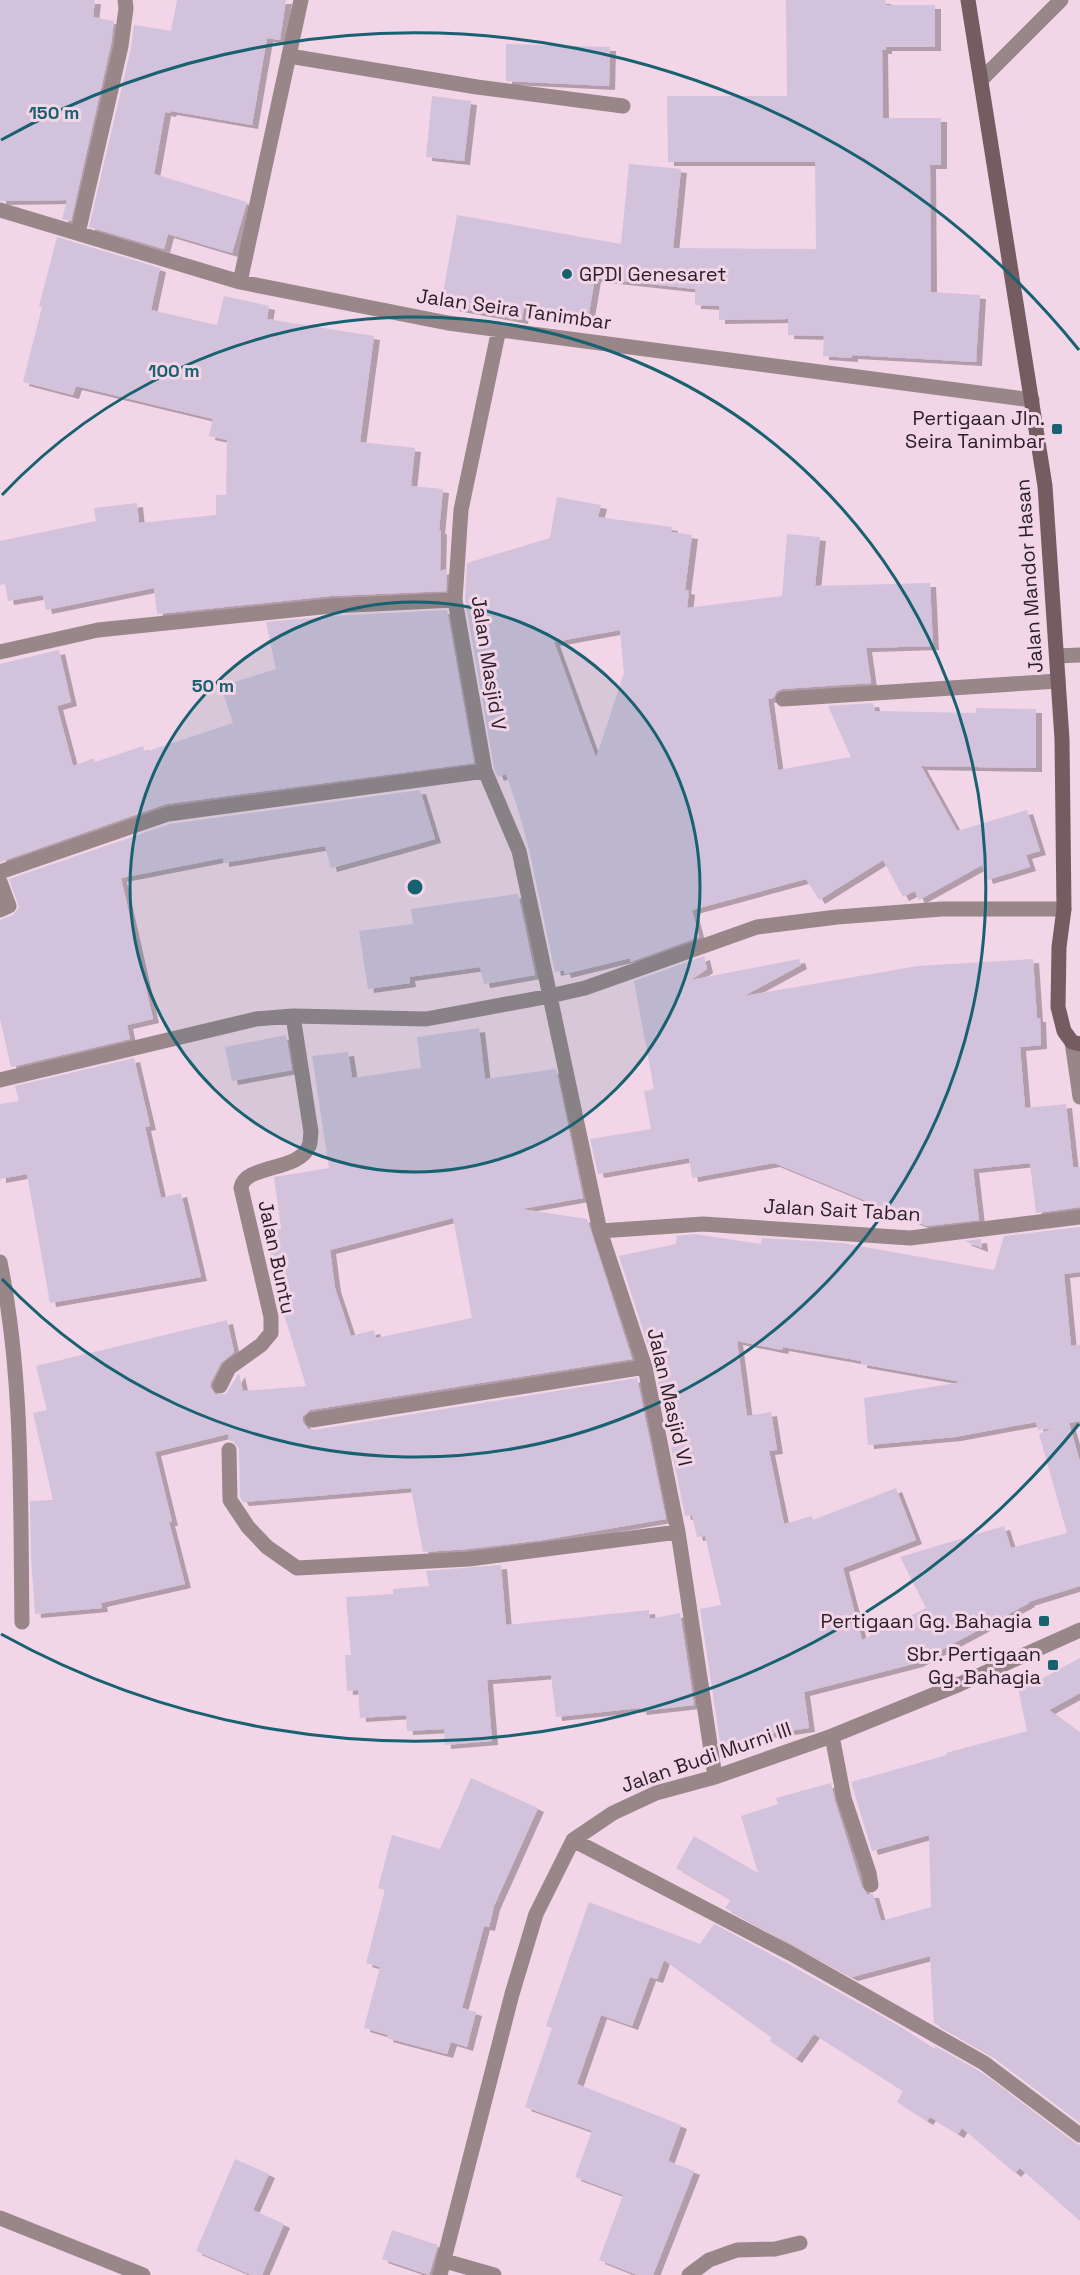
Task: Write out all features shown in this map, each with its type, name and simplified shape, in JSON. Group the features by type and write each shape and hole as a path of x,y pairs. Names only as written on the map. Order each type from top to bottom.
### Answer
{"street":[{"path":"78,233 121,46 125,0"},
{"path":"240,282 301,0"},
{"name":"Jalan Mandor Hasan","path":"968,0 1046,486 1062,739 1064,909 1059,947 1058,1007 1064,1031 1076,1043"},
{"path":"981,80 1061,0"},
{"path":"289,56 477,87 623,106"},
{"name":"Jalan Seira Tanimbar","path":"0,210 240,282 448,323 1032,400"},
{"name":"Jalan Masjid V","path":"499,329 461,510 455,600 485,771 519,851 550,996"},
{"path":"0,652 98,630 331,606 455,600"},
{"path":"1057,656 1080,655"},
{"path":"783,699 1058,681"},
{"path":"0,872 168,814 485,771"},
{"path":"0,882 9,906 0,910"},
{"path":"1,1076 256,1019 293,1016 426,1019 550,996 585,988 758,927 837,917 942,909 1064,909"},
{"name":"Jalan Masjid VI","path":"550,996 600,1231 645,1367 678,1532 715,1777"},
{"name":"Jalan Buntu","path":"220,1386 229,1368 261,1345 271,1333 271,1317 241,1188 242,1181 247,1176 285,1164 301,1156 309,1147 311,1132 293,1016"},
{"path":"1076,1043 1080,1097"},
{"name":"Jalan Sait Taban","path":"600,1231 704,1224 910,1238 1080,1217"},
{"path":"0,1262 18,1411 22,1622"},
{"path":"312,1420 645,1367"},
{"path":"229,1450 230,1500 254,1534 267,1547 297,1568 469,1559 678,1532"},
{"name":"Jalan Budi Murni III","path":"443,2268 519,1971 536,1914 573,1840 613,1813 656,1793 715,1777 832,1736 1079,1634"},
{"path":"832,1736 844,1798 871,1885"},
{"path":"573,1840 790,1953 984,2063 1080,2135"},
{"path":"0,2218 143,2275"},
{"path":"689,2275 709,2260 737,2250 776,2249 800,2243"},
{"path":"443,2268 494,2275"}],"building":[{"path":"0,0 95,0 93,17 114,21 111,44 71,221 62,219 67,200 0,201"},
{"path":"177,0 286,0 280,40 267,38 252,125 171,111 170,113 165,112 154,174 247,202 232,253 168,234 164,249 89,227 131,48 134,25 171,31"},
{"path":"786,0 885,0 886,5 935,5 935,47 886,47 886,50 882,50 883,118 941,118 941,165 930,165 931,292 980,295 976,362 852,355 852,358 823,356 824,336 788,335 788,319 719,320 719,306 695,305 695,289 595,278 588,319 524,307 522,320 441,305 457,215 621,244 629,164 681,169 673,248 816,249 815,162 668,162 667,96 787,96"},
{"path":"506,44 610,47 609,86 506,81"},
{"path":"432,96 471,101 464,161 426,157"},
{"path":"57,237 160,268 151,310 217,325 224,296 269,306 267,319 374,336 360,442 415,448 411,486 443,489 439,530 441,530 440,571 447,569 446,591 330,596 157,614 154,588 46,610 43,595 8,601 5,584 0,585 0,541 96,521 94,508 137,503 139,523 216,515 216,495 226,495 227,440 209,436 213,419 76,386 73,395 23,382"},
{"path":"557,497 601,505 598,517 672,527 671,532 692,535 685,590 689,591 687,608 782,596 787,534 820,537 815,586 930,583 933,646 866,648 871,683 782,689 777,691 773,698 768,699 778,770 851,757 828,706 873,703 875,711 976,713 976,708 1036,709 1036,768 921,766 957,831 1027,810 1040,851 1026,855 1030,867 987,880 982,865 919,900 915,891 903,897 883,860 819,900 806,879 692,910 699,937 630,962 630,958 565,974 564,970 555,972 529,849 517,806 506,774 498,777 494,768 465,599 467,563 550,538","holes":["620,630 624,673 596,758 554,642"]},
{"path":"447,610 474,763 166,804 0,862 0,664 59,650 71,702 57,706 73,766 94,758 95,762 143,746 145,752 233,723 221,686 276,669 266,622"},
{"path":"420,790 435,839 331,868 325,846 223,863 223,858 121,878 153,1019 127,1025 130,1039 11,1067 0,1019 0,920 13,915 19,907 9,879 170,824"},
{"path":"518,894 535,975 484,984 480,967 409,977 410,983 368,989 359,931 413,924 411,909"},
{"path":"704,956 707,969 691,980 799,959 801,965 744,996 918,966 1033,959 1041,1045 1020,1047 1025,1108 1066,1104 1073,1167 1080,1167 1080,1207 1036,1213 1030,1163 973,1169 979,1220 927,1226 774,1163 692,1178 689,1158 598,1174 590,1139 651,1129 644,1091 654,1089 634,981"},
{"path":"479,1028 485,1079 556,1069 583,1198 521,1209 587,1219 632,1359 310,1410 303,1416 303,1422 308,1429 314,1430 637,1378 666,1519 543,1540 423,1552 411,1488 243,1502 240,1497 239,1449 234,1442 229,1440 228,1434 155,1452 172,1522 169,1522 185,1584 101,1603 102,1608 35,1614 30,1501 53,1500 33,1413 47,1410 36,1366 227,1320 234,1352 221,1363 211,1382 210,1387 215,1394 226,1394 239,1373 243,1391 306,1386 283,1311 280,1312 268,1259 271,1259 268,1231 281,1229 274,1177 329,1168 312,1056 348,1052 352,1078 421,1068 417,1037","holes":["453,1218 472,1318 376,1338 374,1330 351,1336 335,1288 330,1250"]},
{"path":"286,1035 292,1070 232,1081 225,1047"},
{"path":"134,1058 150,1126 145,1127 161,1198 181,1193 201,1277 50,1303 27,1174 0,1179 0,1104 19,1101 15,1086"},
{"path":"1080,1227 1080,1272 1064,1274 1071,1346 1080,1345 1080,1421 1069,1423 1080,1462 1080,1586 1028,1602 917,1663 804,1692 809,1728 767,1734 768,1738 721,1748 700,1609 721,1605 705,1536 697,1537 692,1515 685,1516 654,1364 619,1256 676,1244 677,1236 694,1234 761,1244 762,1238 842,1243 994,1270 1004,1236","holes":["737,1341 782,1350 783,1347 962,1382 864,1398 868,1445 955,1437 1036,1422 1038,1430 1053,1428 1039,1434 1067,1533 1011,1548 1004,1526 900,1557 926,1608 862,1640 843,1568 916,1540 896,1488 813,1520 812,1516 784,1524 769,1451 777,1450 771,1412 747,1416"]},
{"path":"981,1239 982,1248 964,1241"},
{"path":"501,1565 506,1625 649,1610 650,1619 680,1613 694,1705 556,1717 551,1675 487,1680 492,1741 445,1745 444,1729 407,1731 406,1715 360,1718 358,1690 347,1691 345,1655 351,1655 346,1597 393,1594 393,1589 429,1586 426,1571"},
{"path":"1080,1658 1080,1693 1049,1710 1080,1733 1080,2123 990,2055 934,2023 930,1956 852,1977 725,1908 731,1900 676,1868 694,1836 758,1873 741,1816 778,1804 776,1798 831,1783 862,1887 867,1894 873,1894 881,1921 931,1907 929,1835 872,1851 851,1782 1027,1731 1018,1688 1021,1690"},
{"path":"471,1778 538,1808 494,1906 489,1927 484,1926 462,2008 476,2012 467,2047 451,2042 447,2054 387,2038 388,2035 364,2028 380,1967 366,1963 385,1890 378,1888 392,1835 440,1849"},
{"path":"589,1902 700,1944 714,1924 894,2023 935,2049 935,2046 979,2071 1074,2143 1080,2145 1080,2221 1020,2168 1015,2173 962,2128 958,2134 930,2117 927,2121 897,2102 903,2091 814,2034 796,2059 770,2041 772,2038 664,1960 657,1979 650,1977 632,2026 601,2015 577,2084 681,2125 668,2161 694,2171 653,2275 637,2275 599,2260 623,2195 575,2177 592,2131 525,2107 552,2028 546,2026"},
{"path":"235,2159 269,2174 253,2210 284,2224 262,2275 251,2275 196,2251"},
{"path":"392,2230 438,2245 429,2275 382,2259"}],"place":[{"name":"GPDI Genesaret","path":"567,274"},
{"name":"Pertigaan Jln. Seira Tanimbar","path":"1057,429"},
{"name":"Pertigaan Gg. Bahagia","path":"1044,1621"},
{"name":"Sbr. Pertigaan Gg. Bahagia","path":"1053,1665"}]}
